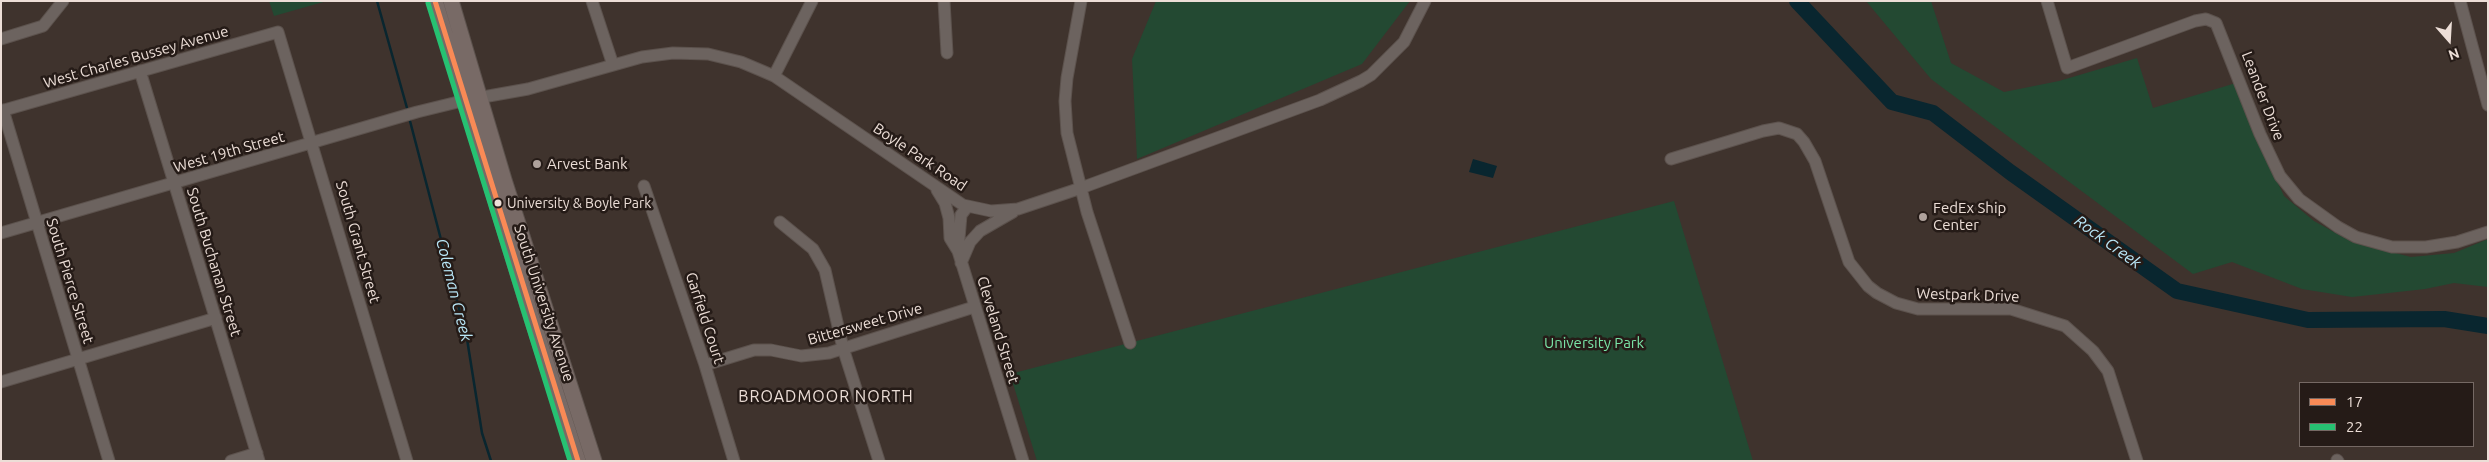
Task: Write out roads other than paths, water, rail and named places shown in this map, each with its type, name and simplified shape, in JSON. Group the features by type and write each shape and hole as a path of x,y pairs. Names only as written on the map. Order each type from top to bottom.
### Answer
{"main road":[{"name":"South University Avenue","path":"435,1 473,99 521,233 594,461"},
{"name":"South University Avenue","path":"451,1 473,99 528,306 578,461"}],"street":[{"path":"592,1 613,65"},
{"path":"774,76 812,1"},
{"path":"944,1 947,53"},
{"path":"1082,1 1067,78 1065,101 1067,133 1081,188 1130,343"},
{"name":"Boyle Park Road","path":"473,99 528,89 656,54 698,53 741,62 774,76 967,208 998,211 1018,209 1081,188 1320,100 1371,75 1404,42 1425,1"},
{"name":"Leander Drive","path":"2047,1 2064,66 2070,68 2195,20 2206,19 2216,23 2260,134 2280,176 2299,199 2350,234 2392,247 2426,247 2457,242 2488,232"},
{"path":"2460,1 2488,105"},
{"path":"1,40 43,26 59,3"},
{"name":"West Charles Bussey Avenue","path":"2,110 278,32"},
{"name":"South Grant Street","path":"278,32 313,143 407,461"},
{"name":"South Buchanan Street","path":"140,71 258,457"},
{"name":"West 19th Street","path":"1,233 417,112 473,99"},
{"name":"South Pierce Street","path":"2,110 109,461"},
{"name":"Westpark Drive","path":"1671,159 1763,131 1779,128 1797,134 1815,161 1849,262 1868,286 1892,302 1912,308 2011,309 2065,326 2093,350 2108,371 2137,461"},
{"path":"934,184 945,203 949,218 950,238 958,251"},
{"name":"Garfield Court","path":"644,186 705,365 734,461"},
{"name":"Cleveland Street","path":"967,208 961,215 958,251 1023,461"},
{"path":"961,263 970,242 980,231 1018,209"},
{"path":"780,222 803,239 818,257 825,270 843,348 879,461"},
{"name":"Bittersweet Drive","path":"705,365 754,350 771,350 801,356 843,348 974,307"},
{"path":"1,382 216,318"},
{"path":"231,461 258,457"}],"water":[{"path":"1473,159 1497,166 1493,178 1469,172"}],"waterway":[{"name":"Coleman Creek","path":"377,1 407,108"},
{"name":"Rock Creek","path":"1797,1 1892,102 1933,113 2010,172 2177,291 2308,320 2444,319 2488,326"},
{"name":"Coleman Creek","path":"410,121 467,339 482,433 491,461"}],"place":[{"name":"Arvest Bank","path":"537,164"},
{"name":"University & Boyle Park","path":"498,203"},
{"name":"FedEx Ship Center","path":"1923,217"}],"district":[{"name":"BROADMOOR NORTH","path":"826,397"}],"park label":[{"name":"University Park","path":"1594,343"}]}
